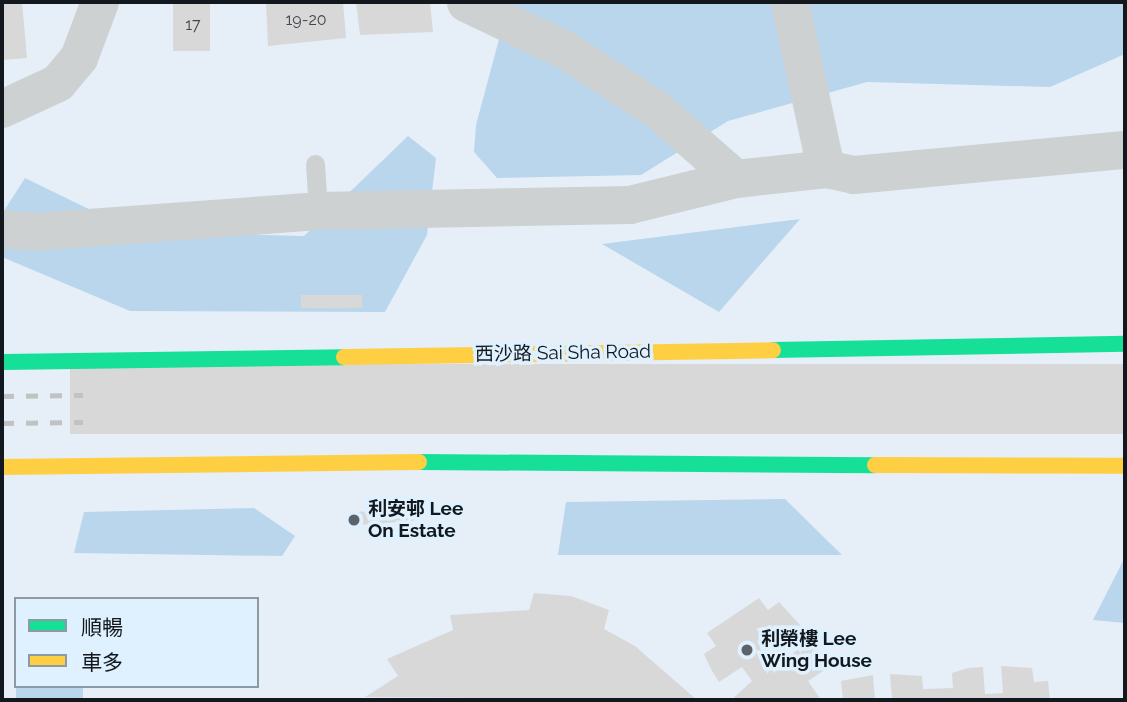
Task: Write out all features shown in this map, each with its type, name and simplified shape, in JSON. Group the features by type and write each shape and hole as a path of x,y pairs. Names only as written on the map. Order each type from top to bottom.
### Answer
{"main road":[{"name":"西沙路 Sai Sha Road","path":"2,362 1125,344"},
{"path":"2,467 355,462 1125,466"}],"street":[{"path":"2,109 58,83 79,58 100,2"},
{"path":"790,2 826,169"},
{"path":"466,3 565,50 656,110 736,180"},
{"path":"2,229 33,232 318,211 496,213 630,205 736,180 826,169 853,176 1125,150"}],"lane":[{"path":"315,164 318,211"}],"shaded area":[{"path":"509,2 1125,2 1125,54 1050,87 867,82 728,121 641,175 497,178 474,152 476,125"},
{"path":"408,136 436,158 427,235 385,312 130,311 2,257 2,214 25,178 136,232 304,236"},
{"path":"800,219 719,312 602,244"},
{"path":"785,499 842,555 558,555 566,502"},
{"path":"254,508 295,536 282,556 74,553 84,512"},
{"path":"1125,557 1125,623 1093,620"},
{"path":"16,688 83,688 83,700 16,700"}],"building":[{"path":"2,2 22,2 27,58 2,60"},
{"path":"173,2 210,2 210,51 173,51"},
{"path":"266,2 343,2 346,38 268,46"},
{"path":"356,2 430,2 433,32 360,35"},
{"path":"301,295 362,295 362,308 301,308"},
{"path":"70,364 1125,364 1125,434 70,434"},
{"path":"413,508 414,521 353,525 352,512"},
{"path":"534,593 571,596 609,610 604,629 635,646 697,700 365,697 398,676 387,659 453,630 450,615 529,610"},
{"name":"利榮樓 Lee Wing House","path":"759,598 768,610 779,602 801,626 778,642 789,656 811,640 820,653 826,669 808,681 821,700 731,700 752,681 742,667 719,682 711,669 704,654 716,646 707,633"},
{"name":"利榮樓 Lee Wing House","path":"1001,666 1032,668 1034,682 1048,681 1050,700 892,700 890,674 922,676 923,689 953,688 952,673 983,667 985,694 1003,693"},
{"name":"利榮樓 Lee Wing House","path":"873,675 875,700 843,700 841,681"}],"railway":[{"path":"2,396 83,395"},
{"path":"2,423 83,422"}],"traffic: fast":[{"path":"773,350 1125,344"},
{"path":"2,362 344,357"},
{"path":"419,462 875,465"}],"traffic: slow":[{"path":"344,357 773,350"},
{"path":"2,467 419,462"},
{"path":"875,465 1125,466"}],"place":[{"name":"利安邨 Lee On Estate","path":"354,520"},
{"name":"利榮樓 Lee Wing House","path":"747,650"}]}
